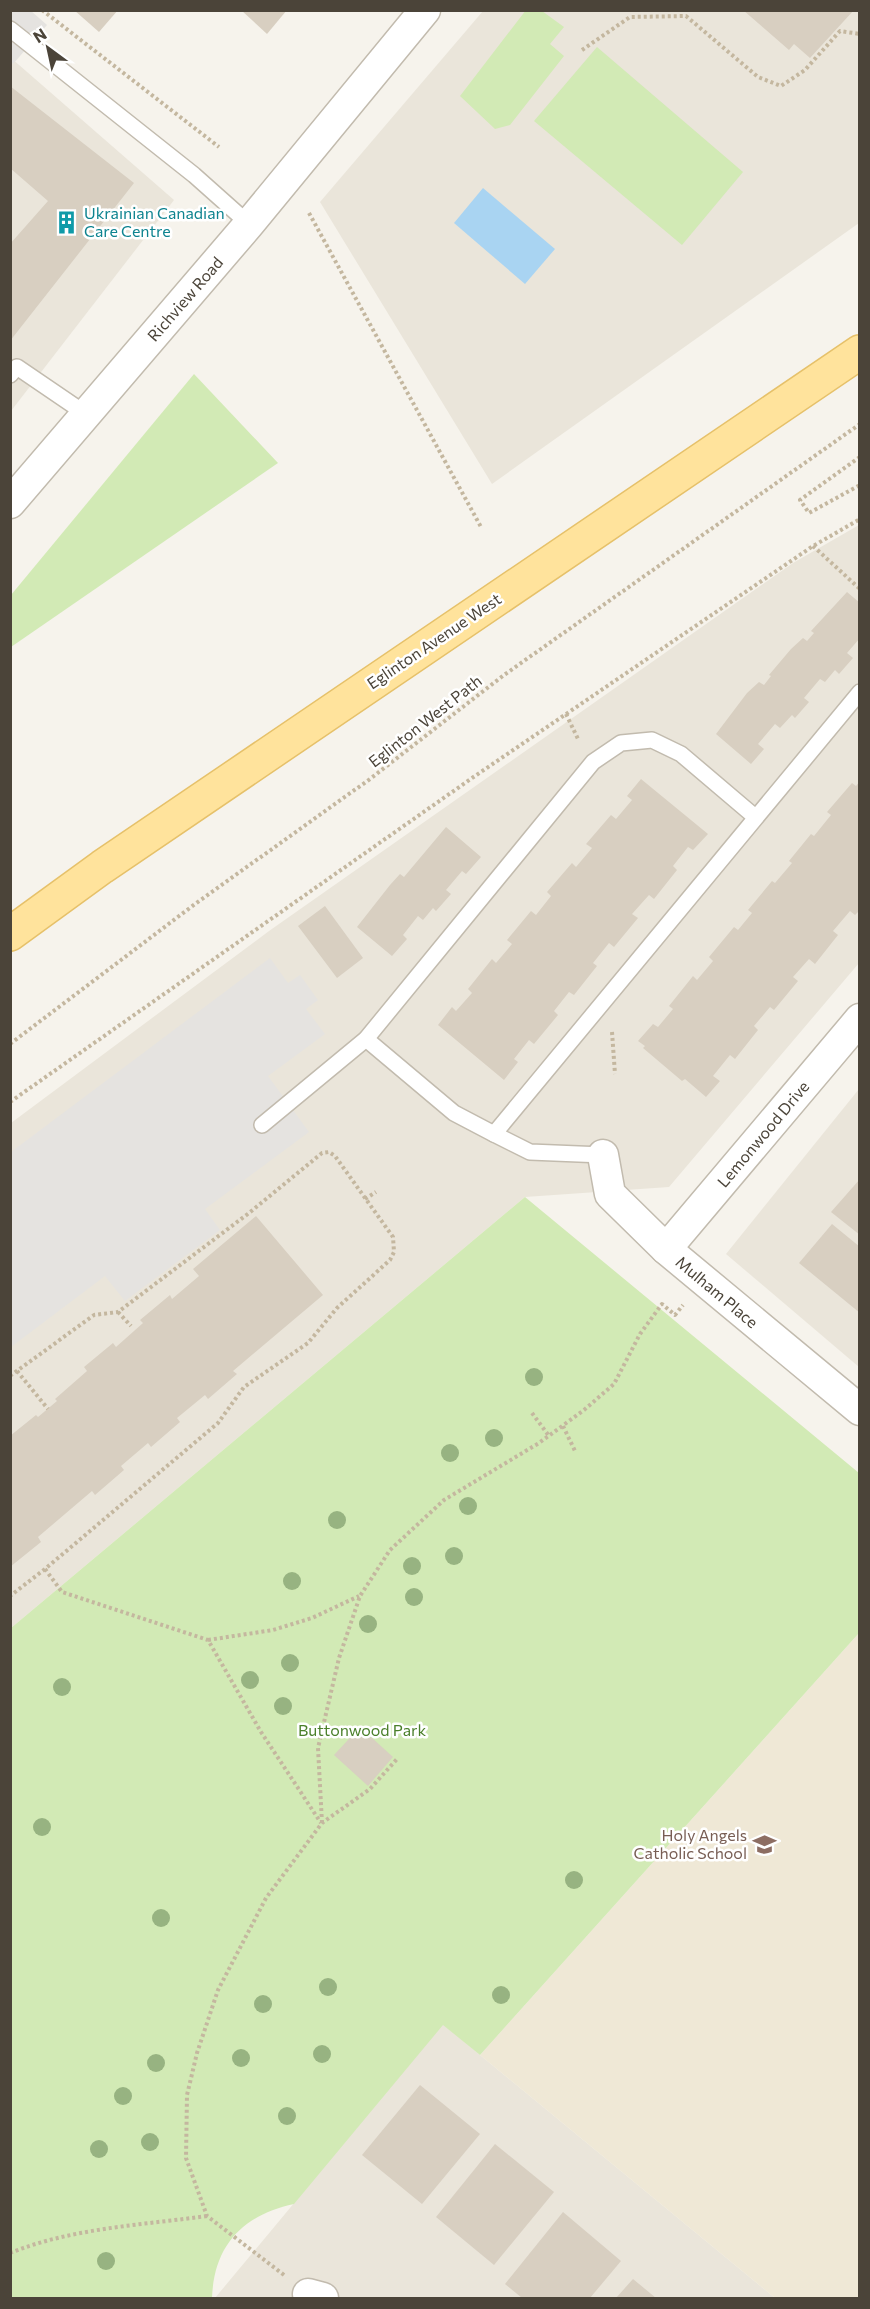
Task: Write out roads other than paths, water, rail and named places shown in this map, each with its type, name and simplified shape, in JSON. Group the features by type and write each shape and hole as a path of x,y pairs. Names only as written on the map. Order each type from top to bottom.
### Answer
{"main road":[{"name":"Eglinton Avenue West","path":"10,934 122,854 860,352"}],"street":[{"name":"Richview Road","path":"10,503 249,224 425,10"},
{"name":"Lemonwood Drive","path":"666,1249 860,1019"},
{"name":"Mulham Place","path":"603,1155 609,1194 666,1249 860,1410"}],"lane":[{"path":"10,29 194,175 249,224"},
{"path":"10,375 17,367 86,414"},
{"path":"494,1134 754,816 860,692"},
{"path":"262,1125 366,1039 593,762 621,743 652,740 681,754 754,816"},
{"path":"366,1039 454,1113 530,1152 603,1155"}],"water":[{"path":"483,188 555,249 525,284 454,223"}],"place":[{"name":"Ukrainian Canadian Care Centre","path":"66,222"},
{"name":"Holy Angels Catholic School","path":"765,1844"}],"park label":[{"name":"Buttonwood Park","path":"362,1730"}]}
